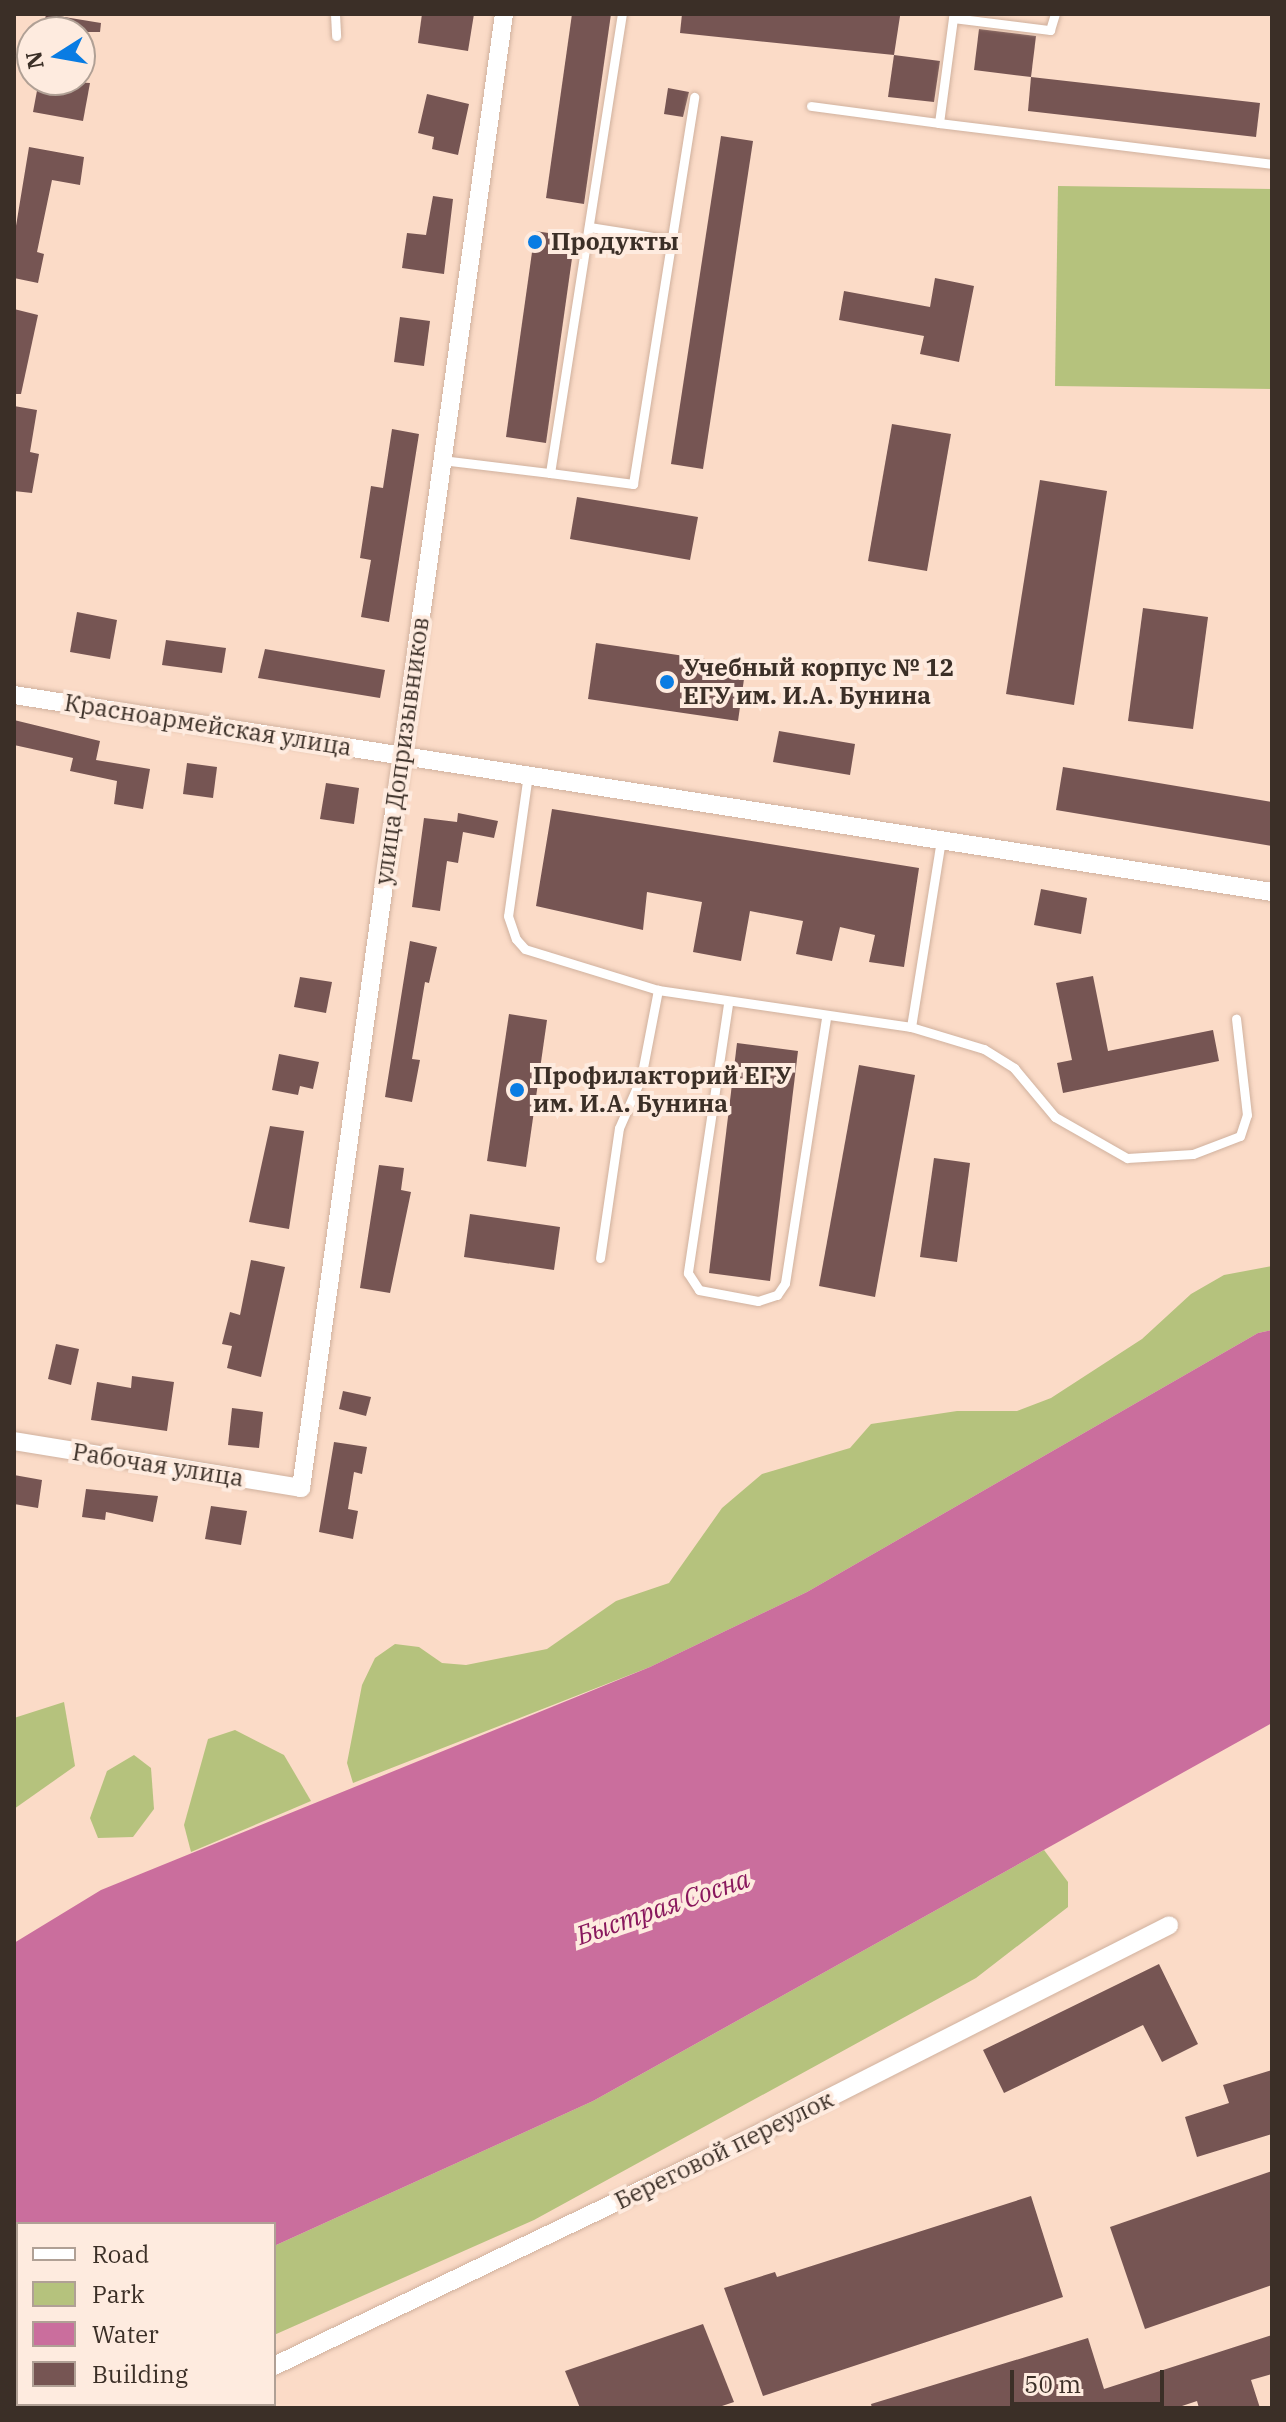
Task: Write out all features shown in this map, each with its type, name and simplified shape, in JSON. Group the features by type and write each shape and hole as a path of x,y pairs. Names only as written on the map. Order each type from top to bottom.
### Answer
{"street":[{"name":"улица Допризывников","path":"301,1488 504,14"},
{"name":"Красноармейская улица","path":"14,695 1272,892"},
{"name":"Рабочая улица","path":"14,1441 301,1488"},
{"name":"Береговой переулок","path":"276,2365 736,2145 1169,1925"}],"lane":[{"path":"335,14 336,36"},
{"path":"550,473 622,14"},
{"path":"939,123 953,18 1050,30 1055,14"},
{"path":"442,460 633,484 694,97"},
{"path":"811,106 1272,164"},
{"path":"589,227 672,240"},
{"path":"528,774 509,903 516,939 525,949 592,973 728,1004 911,1027 998,1056 1055,1117 1109,1151 1153,1160 1214,1149 1244,1130 1247,1115 1236,1019"},
{"path":"911,1027 941,840"},
{"path":"600,1258 619,1128 641,1078 658,990"},
{"path":"728,1004 688,1273 699,1290 758,1301 777,1295 785,1283 826,1018"}],"green space":[{"path":"1058,186 1272,189 1272,389 1055,386"},
{"path":"1272,1266 1272,1330 1258,1333 807,1592 650,1667 353,1783 347,1763 362,1685 375,1658 395,1644 419,1647 442,1663 466,1665 547,1649 616,1601 669,1583 722,1508 762,1474 850,1448 871,1424 957,1411 1017,1411 1051,1398 1142,1339 1191,1294 1224,1275"},
{"path":"64,1702 75,1766 14,1809 14,1718"},
{"path":"235,1730 284,1755 311,1801 191,1852 184,1825 208,1739"},
{"path":"134,1755 151,1768 154,1809 133,1837 98,1838 90,1818 107,1771"},
{"path":"1044,1850 1068,1882 1068,1907 976,1978 534,2220 276,2334 276,2245 593,2101"}],"water":[{"name":"Быстрая Сосна","path":"1272,1330 1272,1723 593,2101 276,2245 276,2222 16,2222 14,2363 14,1943 101,1890 650,1667 807,1592 1258,1333"}],"building":[{"path":"422,14 474,14 468,51 418,43"},
{"path":"572,14 611,14 584,204 546,198"},
{"path":"682,14 900,16 894,55 680,33"},
{"path":"96,22 101,23 100,32 96,32"},
{"path":"979,29 1036,36 1031,77 974,70"},
{"path":"894,55 940,61 934,102 888,97"},
{"path":"1031,77 1260,103 1256,137 1028,111"},
{"path":"668,88 689,92 683,117 664,114"},
{"path":"427,94 469,104 458,155 432,149 434,137 418,133"},
{"path":"36,96 88,96 83,121 33,112"},
{"path":"721,136 753,141 703,469 671,464"},
{"path":"29,147 84,157 80,185 52,180 37,252 44,254 38,283 14,278 14,238"},
{"path":"433,196 453,199 444,274 402,268 407,233 426,235"},
{"path":"535,231 575,237 546,443 506,437"},
{"path":"935,278 974,286 959,362 920,354 924,336 839,320 844,291 930,307"},
{"path":"14,309 38,315 21,394 14,394"},
{"path":"400,317 430,321 424,366 394,362"},
{"path":"14,406 37,410 30,452 39,454 32,493 14,491"},
{"path":"892,424 951,434 927,571 868,561"},
{"path":"392,429 419,434 389,622 361,617 371,560 360,558 371,486 383,488"},
{"path":"1040,480 1107,491 1074,705 1006,694"},
{"path":"577,497 698,517 690,560 570,539"},
{"path":"1143,608 1208,617 1193,729 1128,721"},
{"path":"77,612 117,620 110,659 70,652"},
{"path":"166,640 226,648 222,673 162,665"},
{"name":"Учебный корпус № 12 ЕГУ им. И.А. Бунина","path":"596,643 746,665 738,721 588,699"},
{"path":"265,649 385,670 380,698 258,678"},
{"path":"14,720 100,741 96,760 150,769 143,809 114,804 117,781 70,771 73,758 14,745"},
{"path":"779,731 855,744 850,775 773,762"},
{"path":"187,763 217,767 213,798 183,794"},
{"path":"1063,767 1272,802 1272,846 1056,810"},
{"path":"326,783 359,788 354,824 320,819"},
{"path":"552,809 919,868 904,967 869,962 875,935 840,927 832,961 796,954 803,921 750,911 741,961 693,952 702,902 647,892 643,930 536,906"},
{"path":"458,813 498,821 494,838 463,832 458,863 447,861 440,911 412,907 424,818 457,822"},
{"path":"1041,889 1087,898 1081,934 1034,925"},
{"path":"410,941 437,947 429,983 425,982 412,1059 420,1060 412,1102 385,1097"},
{"path":"1093,976 1108,1051 1213,1030 1219,1061 1063,1093 1057,1063 1072,1060 1056,983"},
{"path":"300,977 332,982 326,1013 294,1007"},
{"name":"Профилакторий ЕГУ им. И.А. Бунина","path":"509,1014 547,1020 526,1167 487,1161"},
{"path":"737,1043 798,1051 770,1281 709,1273"},
{"path":"279,1054 319,1062 313,1089 300,1086 298,1095 272,1090"},
{"path":"859,1065 915,1075 875,1297 819,1286"},
{"path":"270,1126 304,1131 289,1229 249,1222"},
{"path":"934,1158 970,1163 957,1262 920,1257"},
{"path":"379,1165 404,1168 401,1190 411,1192 390,1293 360,1288"},
{"path":"470,1214 560,1227 554,1270 464,1257"},
{"path":"251,1260 285,1267 261,1377 227,1368 232,1346 222,1344 230,1312 240,1315"},
{"path":"56,1344 79,1349 71,1385 48,1379"},
{"path":"132,1376 174,1382 167,1431 91,1420 97,1382 131,1388"},
{"path":"343,1391 371,1397 366,1416 339,1409"},
{"path":"232,1408 263,1412 259,1448 228,1445"},
{"path":"334,1442 367,1447 362,1474 354,1472 348,1509 358,1511 353,1539 319,1532"},
{"path":"14,1475 42,1480 38,1508 14,1504"},
{"path":"86,1489 158,1496 153,1522 106,1512 105,1520 82,1517"},
{"path":"211,1506 247,1511 241,1545 205,1539"},
{"path":"1159,1964 1198,2044 1162,2062 1143,2025 1004,2093 983,2050"},
{"path":"1272,2070 1272,2134 1197,2157 1185,2117 1229,2103 1223,2085"},
{"path":"1272,2171 1272,2285 1145,2329 1110,2227"},
{"path":"1031,2196 1063,2297 763,2396 724,2288 775,2272 777,2277"},
{"path":"703,2324 734,2402 716,2408 580,2408 565,2371"},
{"path":"1272,2335 1272,2374 1251,2380 1260,2408 1199,2408 1197,2401 1176,2408 872,2408 871,2404 1088,2338 1104,2389"}],"place":[{"name":"Продукты","path":"535,242"},
{"name":"Учебный корпус № 12 ЕГУ им. И.А. Бунина","path":"667,682"},
{"name":"Профилакторий ЕГУ им. И.А. Бунина","path":"517,1090"}]}
